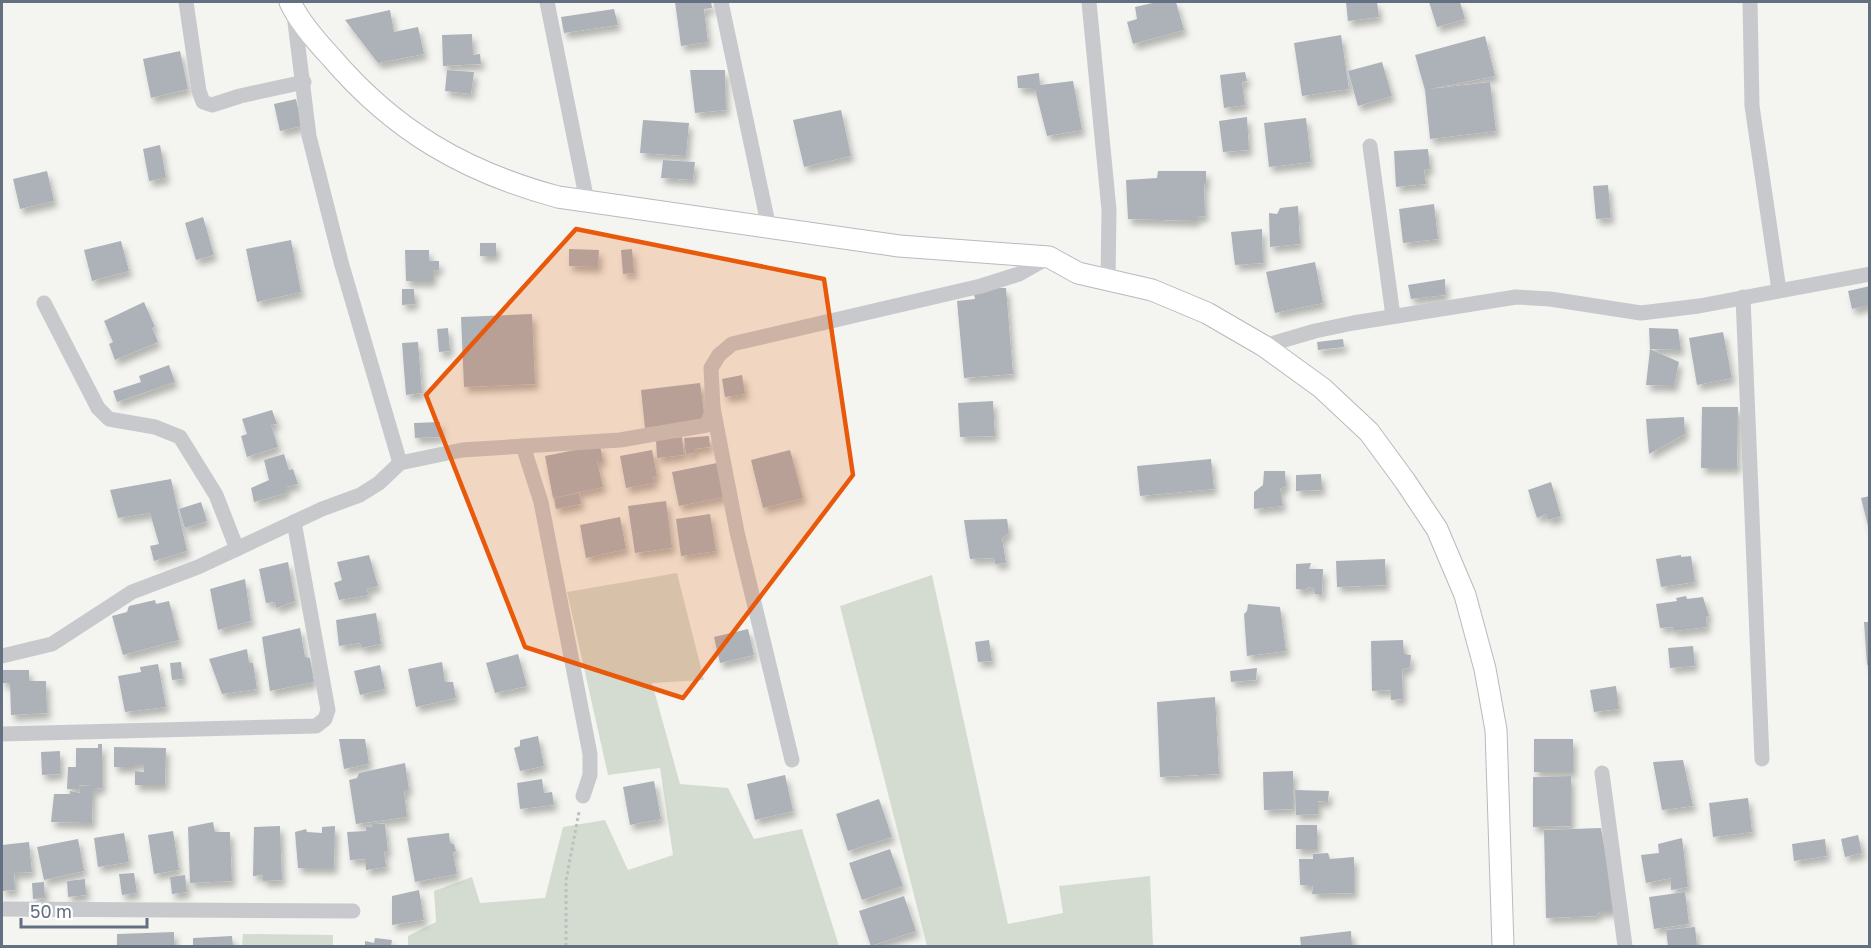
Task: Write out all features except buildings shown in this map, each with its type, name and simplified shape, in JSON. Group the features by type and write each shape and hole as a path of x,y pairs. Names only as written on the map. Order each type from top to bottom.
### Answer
{"main road":[{"path":"291,3 319,44 349,79 388,115 419,138 468,166 510,184 558,197 899,246 1049,257 1078,273 1152,290 1207,314 1264,346 1322,388 1369,432 1437,529 1465,595 1485,669 1496,730 1503,946"}],"street":[{"path":"186,2 199,92 203,102 212,105 240,96 304,82"},
{"path":"547,2 587,201"},
{"path":"721,2 769,228"},
{"path":"1089,2 1109,210 1108,280"},
{"path":"1750,2 1752,106 1779,290"},
{"path":"291,3 304,82 309,136 338,251 400,463"},
{"path":"1370,146 1393,316"},
{"path":"792,760 737,532 713,408 711,368 719,355 732,344 981,286 1019,274 1049,257"},
{"path":"1264,346 1315,331 1516,297 1550,299 1641,313 1869,274"},
{"path":"1743,297 1762,759"},
{"path":"44,303 98,408 109,418 156,428 180,437 216,495 237,549"},
{"path":"2,657 52,644 132,592 360,495 379,483 400,463 462,450 620,440 707,425 713,408"},
{"path":"523,446 541,502 590,754 590,775 584,796"},
{"path":"2,734 316,726 326,719 328,710 294,522"},
{"path":"1602,773 1624,946"},
{"path":"2,909 352,911"}],"path":[{"path":"566,946 566,880 584,796"}],"highlighted area":[{"path":"576,229 824,279 853,475 683,698 525,647 426,395"}],"shaded area":[{"path":"677,573 704,680 652,683 680,784 728,788 754,839 802,829 839,946 408,946 408,936 436,922 434,891 472,877 480,903 545,898 563,827 605,820 628,870 673,855 660,768 608,775 567,592"},
{"path":"932,575 1008,924 1063,913 1059,886 1150,876 1153,946 927,946 840,606"},
{"path":"243,934 333,935 333,946 242,946"}]}
